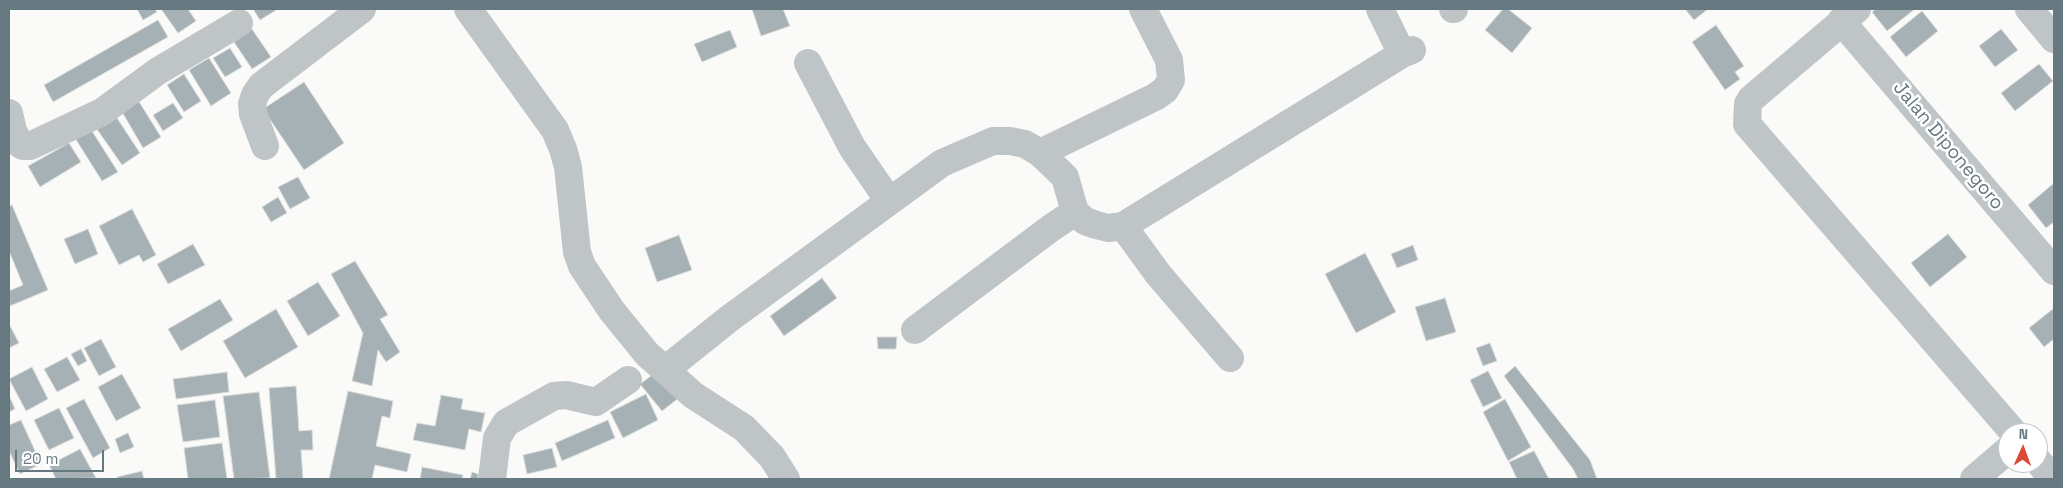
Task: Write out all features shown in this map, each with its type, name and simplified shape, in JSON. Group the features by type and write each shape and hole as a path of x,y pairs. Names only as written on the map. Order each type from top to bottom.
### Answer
{"street":[{"path":"265,146 253,114 252,104 261,86 362,9"},
{"path":"468,9 555,130 563,149 575,217 575,240 582,266 612,311 647,354 693,395 744,428 772,457 786,479"},
{"path":"1040,153 1155,98 1165,90 1171,80 1169,60 1143,9"},
{"path":"665,370 730,318 942,163 993,141 1010,141 1025,144 1040,153 1065,177 1075,212 1085,220 1108,228 1123,226 1407,52 1380,9"},
{"path":"2037,12 2054,38"},
{"path":"1849,15 1751,99 1748,104 1747,124 2005,423"},
{"name":"Jalan Diponegoro","path":"1849,15 2054,272"},
{"path":"9,113 13,131 20,144 30,146 102,112 158,71 239,23"},
{"path":"808,63 852,147 889,201"},
{"path":"915,330 1075,212"},
{"path":"1123,226 1158,274 1230,358"},
{"path":"492,479 497,438 506,423 554,396 566,395 596,402 628,380"},
{"path":"1974,479 1998,459"}],"building":[{"path":"137,9 155,9 157,12 143,20"},
{"path":"161,9 188,9 196,21 178,33"},
{"path":"253,9 278,9 260,20"},
{"path":"752,9 783,9 790,26 761,36"},
{"path":"1503,9 1508,9 1532,28 1512,53 1485,30"},
{"path":"1685,9 1708,9 1694,20"},
{"path":"1876,9 1915,9 1887,31 1872,12"},
{"path":"1922,11 1938,31 1906,57 1890,37"},
{"path":"158,20 168,37 53,102 44,85"},
{"path":"1716,25 1744,66 1735,72 1740,79 1725,90 1692,42"},
{"path":"252,29 271,57 252,69 234,42"},
{"path":"2001,29 2018,50 1995,67 1979,46"},
{"path":"730,30 737,47 702,62 694,44"},
{"path":"230,48 242,67 225,77 213,58"},
{"path":"209,58 231,93 211,106 189,70"},
{"path":"2039,64 2053,81 2015,111 2001,93"},
{"path":"184,74 201,101 184,112 167,85"},
{"path":"304,82 344,143 304,170 263,109"},
{"path":"138,100 161,137 143,148 121,110"},
{"path":"173,103 183,118 163,131 153,115"},
{"path":"113,112 140,153 122,165 94,125"},
{"path":"90,128 118,172 102,181 75,138"},
{"path":"69,143 81,162 40,187 28,166"},
{"path":"298,177 310,198 290,209 278,187"},
{"path":"2054,183 2054,222 2046,228 2028,205"},
{"path":"278,197 287,213 271,222 262,207"},
{"path":"12,205 48,290 10,306 9,291 23,285 9,251 9,206"},
{"path":"132,209 156,255 143,262 139,255 119,265 99,226"},
{"path":"88,229 98,254 75,264 64,239"},
{"path":"1948,234 1967,257 1930,287 1911,263"},
{"path":"679,235 692,270 657,282 645,248"},
{"path":"193,244 205,265 168,284 157,264"},
{"path":"1413,245 1418,260 1397,268 1391,254"},
{"path":"1365,253 1396,312 1356,333 1325,274"},
{"path":"355,261 388,315 380,319 400,352 386,362 378,350 372,386 352,381 363,333 331,274"},
{"path":"822,278 837,298 784,336 770,316"},
{"path":"318,282 340,316 308,336 287,301"},
{"path":"1445,298 1456,332 1426,341 1415,307"},
{"path":"220,299 233,320 181,351 168,329"},
{"path":"2054,308 2054,339 2044,347 2029,328"},
{"path":"276,309 298,347 245,378 223,341"},
{"path":"9,324 19,343 9,348"},
{"path":"877,337 897,337 896,349 878,349"},
{"path":"101,339 116,367 99,376 84,348"},
{"path":"1490,343 1497,361 1483,366 1476,348"},
{"path":"81,349 87,361 78,366 71,354"},
{"path":"67,357 80,380 57,392 44,369"},
{"path":"1515,366 1590,460 1597,479 1578,479 1573,469 1504,376"},
{"path":"32,367 48,399 26,411 9,379"},
{"path":"659,370 680,397 662,411 640,384"},
{"path":"1488,371 1502,398 1483,407 1470,380"},
{"path":"227,372 229,392 176,399 173,379"},
{"path":"122,374 141,408 116,421 98,387"},
{"path":"296,386 299,431 312,430 313,450 301,450 303,479 276,479 269,388"},
{"path":"348,391 393,401 390,418 382,416 376,446 411,454 407,472 375,465 372,479 329,479"},
{"path":"259,392 270,478 234,479 223,396"},
{"path":"646,394 658,420 623,438 610,412"},
{"path":"9,395 15,409 9,412"},
{"path":"441,395 463,399 461,409 485,413 481,432 469,429 465,450 413,440 417,423 435,426"},
{"path":"84,399 110,448 93,458 66,408"},
{"path":"1505,399 1531,447 1508,461 1483,412"},
{"path":"215,400 220,437 183,442 177,405"},
{"path":"59,408 74,438 49,450 34,420"},
{"path":"21,420 41,464 20,474 9,451 9,425"},
{"path":"608,420 615,438 562,461 555,443"},
{"path":"128,433 134,447 120,453 115,439"},
{"path":"222,443 227,479 188,479 184,448"},
{"path":"552,448 557,467 527,474 523,455"},
{"path":"80,449 96,478 56,479 49,465"},
{"path":"1534,451 1549,479 1517,479 1509,462"},
{"path":"422,467 463,475 462,479 420,479"},
{"path":"142,471 144,479 118,479 117,477"},
{"path":"472,472 478,474 478,479 470,479"}]}
